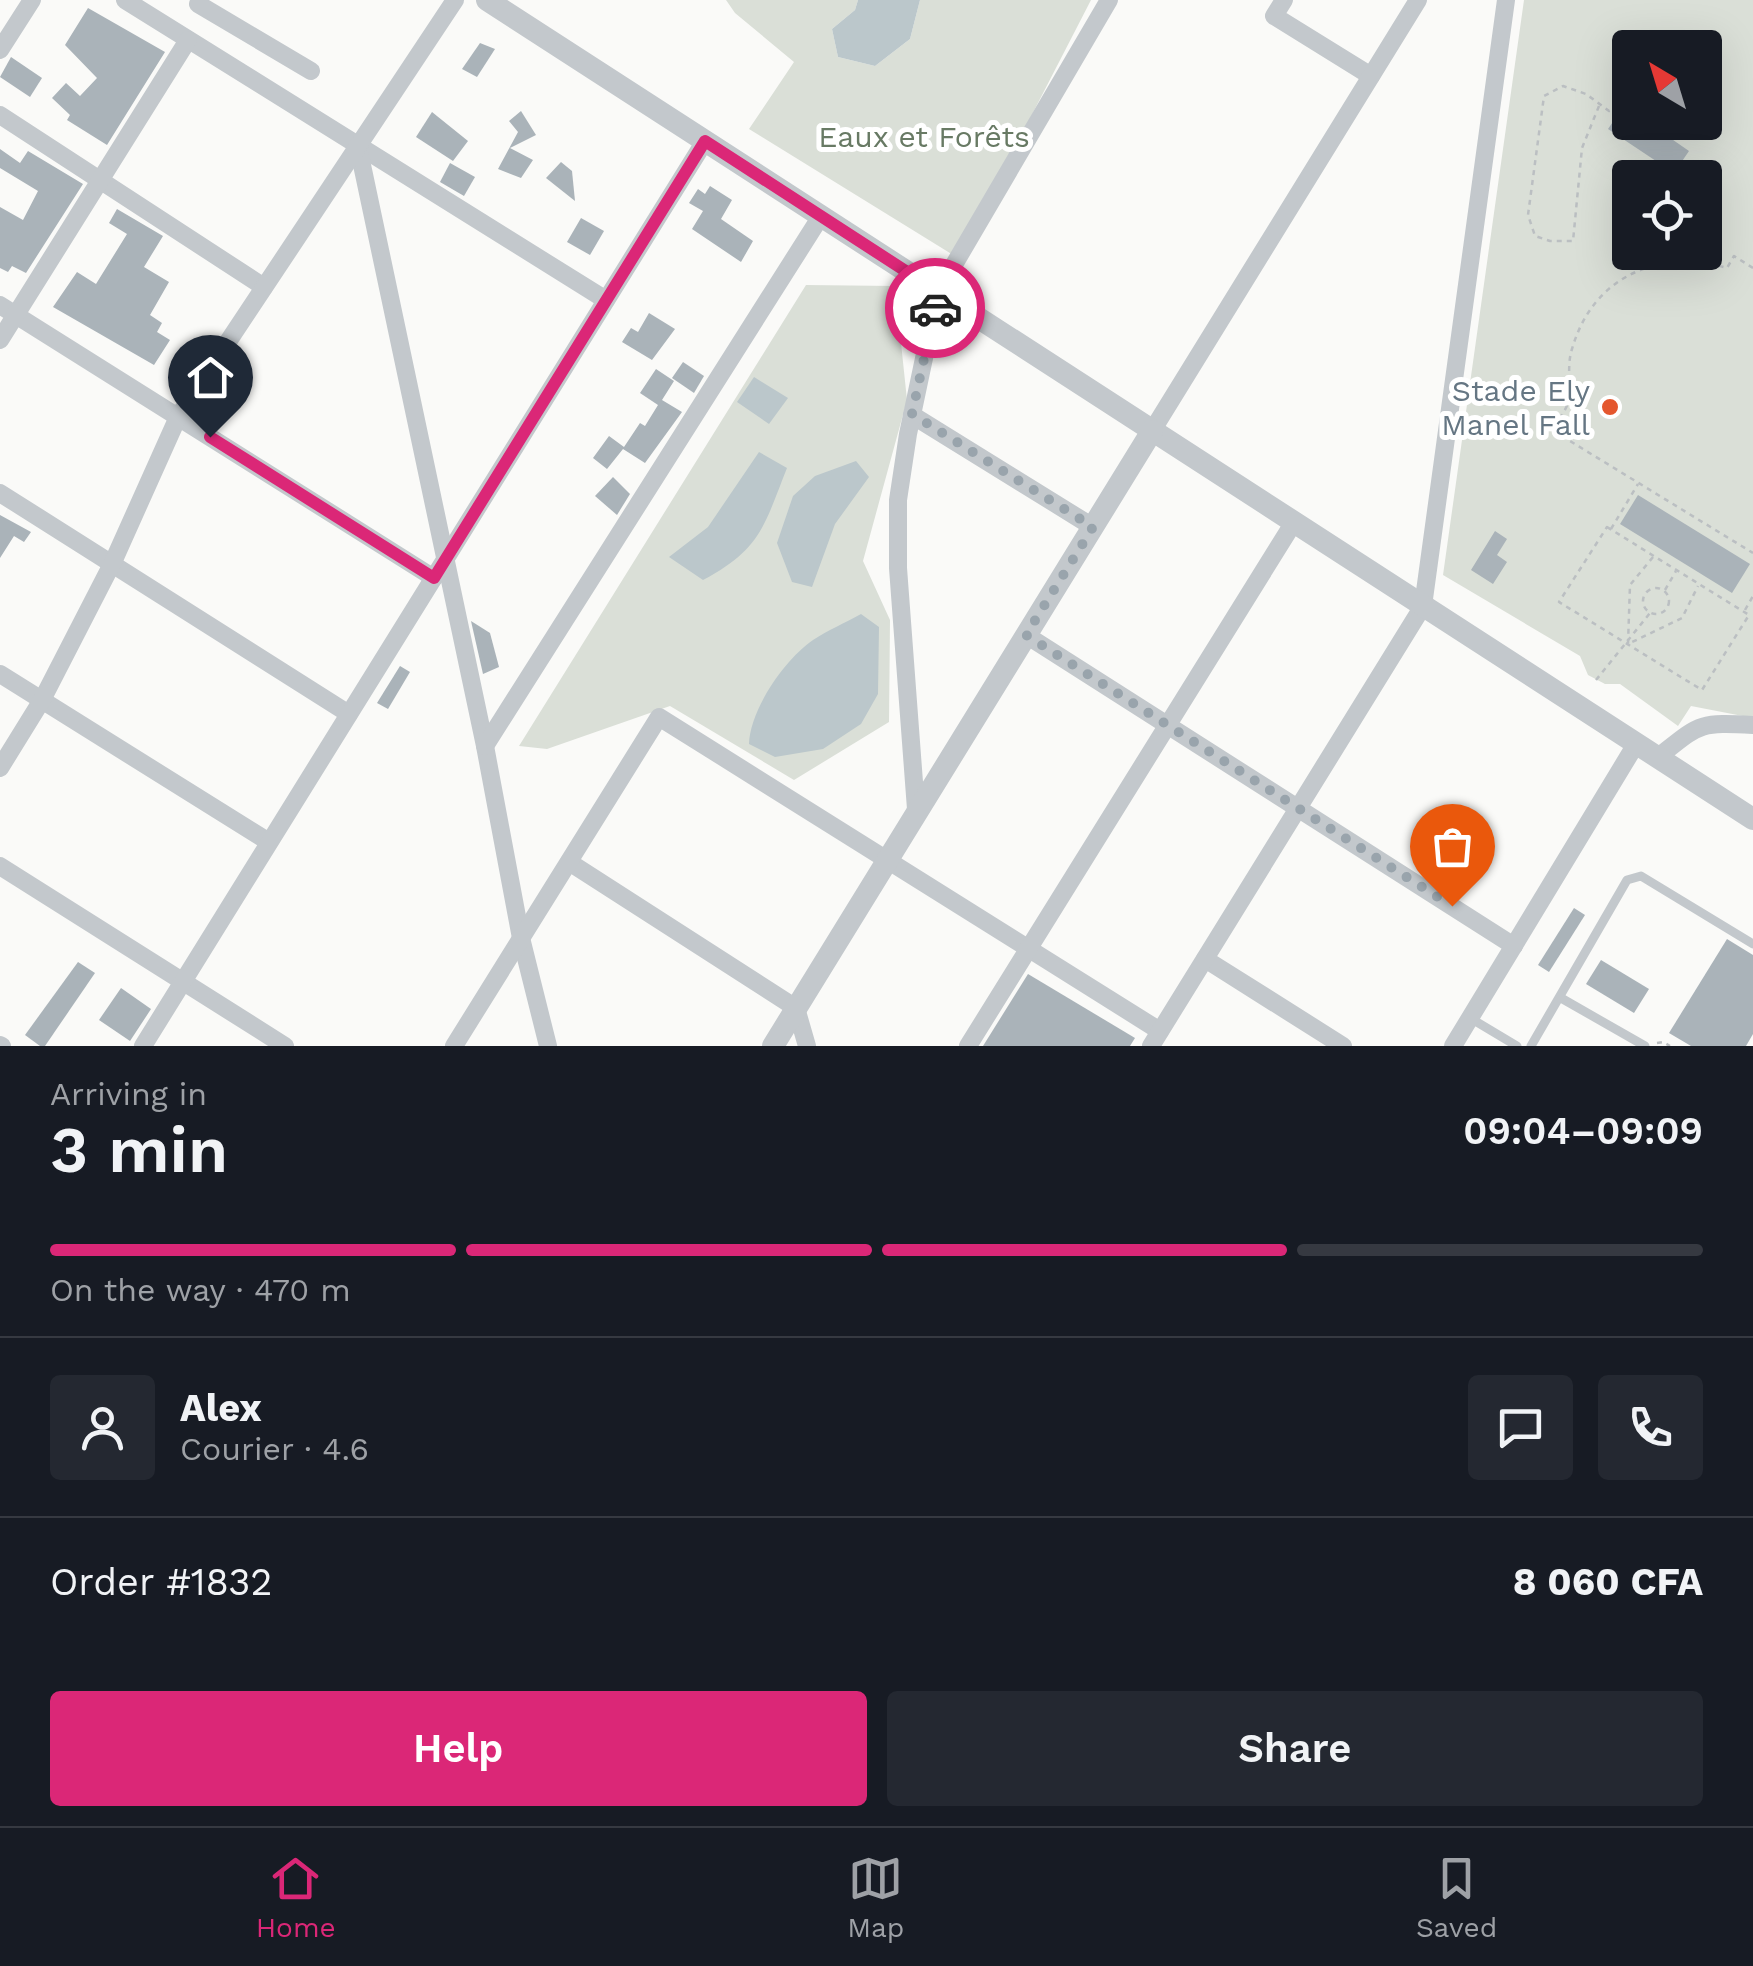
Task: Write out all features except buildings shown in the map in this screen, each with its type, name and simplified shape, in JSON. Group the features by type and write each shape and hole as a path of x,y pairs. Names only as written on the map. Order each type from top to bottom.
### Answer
{"street":[{"path":"0,50 32,0"},
{"path":"125,0 606,300"},
{"path":"0,768 42,700 113,562 178,417 455,0"},
{"path":"487,0 1753,819"},
{"path":"916,808 898,568 898,500 938,292 1108,0"},
{"path":"1284,0 1274,16 1371,76"},
{"path":"772,1046 1418,0"},
{"path":"454,1046 659,717 1028,948 1156,1038 1423,606 1506,0"},
{"path":"0,340 8,310 101,179 184,37 199,2 311,71"},
{"path":"0,115 264,287"},
{"path":"143,1046 705,141"},
{"path":"358,146 485,746 521,938 548,1046"},
{"path":"485,746 821,216"},
{"path":"8,310 434,578"},
{"path":"912,414 1093,527"},
{"path":"0,493 349,714"},
{"path":"968,1046 1294,522"},
{"path":"1026,635 1514,946"},
{"path":"0,674 269,842"},
{"path":"1657,758 1698,726 1716,722 1753,724"},
{"path":"1453,1046 1636,744"},
{"path":"568,862 796,1008 807,1046"},
{"path":"0,866 286,1046"},
{"path":"1205,958 1341,1045"}],"lane":[{"path":"1532,1046 1626,880 1641,876 1753,944"},
{"path":"1561,998 1645,1046"},
{"path":"1470,1018 1517,1046"}],"path":[{"path":"1599,106 1582,148 1573,241 1550,241 1535,236 1528,215 1544,96 1563,86 1612,110"},
{"path":"1753,268 1734,256 1727,268 1705,262 1664,262 1640,270 1602,294 1576,336 1567,371 1569,400 1552,430 1753,553"},
{"path":"1610,529 1639,483"},
{"path":"1607,526 1654,556 1749,615 1702,690 1560,602 1607,526"},
{"path":"1628,644 1630,584 1654,556"},
{"path":"1664,591 1677,570"},
{"path":"1628,644 1682,618 1700,584"},
{"path":"1656,588 1664,591 1669,602 1666,610 1650,613 1643,602 1645,594 1656,588"},
{"path":"1744,612 1753,596"},
{"path":"1596,680 1650,613"}],"green space":[{"name":"Eaux et Forêts","path":"726,0 858,0 855,10 832,29 838,57 875,66 910,39 920,0 1091,0 958,258 749,129 794,62 735,13"},
{"name":"Stade Ely Manel Fall","path":"1524,0 1753,0 1753,718 1691,706 1678,726 1620,684 1605,684 1588,675 1580,656 1443,575"},
{"path":"806,285 895,286 907,400 863,561 890,620 889,722 794,780 670,706 547,749 519,746"}],"shaded area":[{"path":"858,0 920,0 910,39 875,66 838,57 832,29 855,10"},
{"path":"754,377 788,398 769,424 737,402"},
{"path":"759,452 787,468 772,506 749,546 703,580 669,557 708,527"},
{"path":"856,461 869,477 835,524 812,587 792,582 777,543 793,496 815,476"},
{"path":"861,614 879,627 878,694 861,724 823,749 775,757 749,744 762,701 791,660 813,640"}],"way so far":[{"path":"935,308 912,414 1093,527 1026,635 1452,906"}],"place":[{"name":"Stade Ely Manel Fall","path":"1610,407"}],"route":[{"path":"210,437 434,578 705,141 938,292 935,308"}]}
